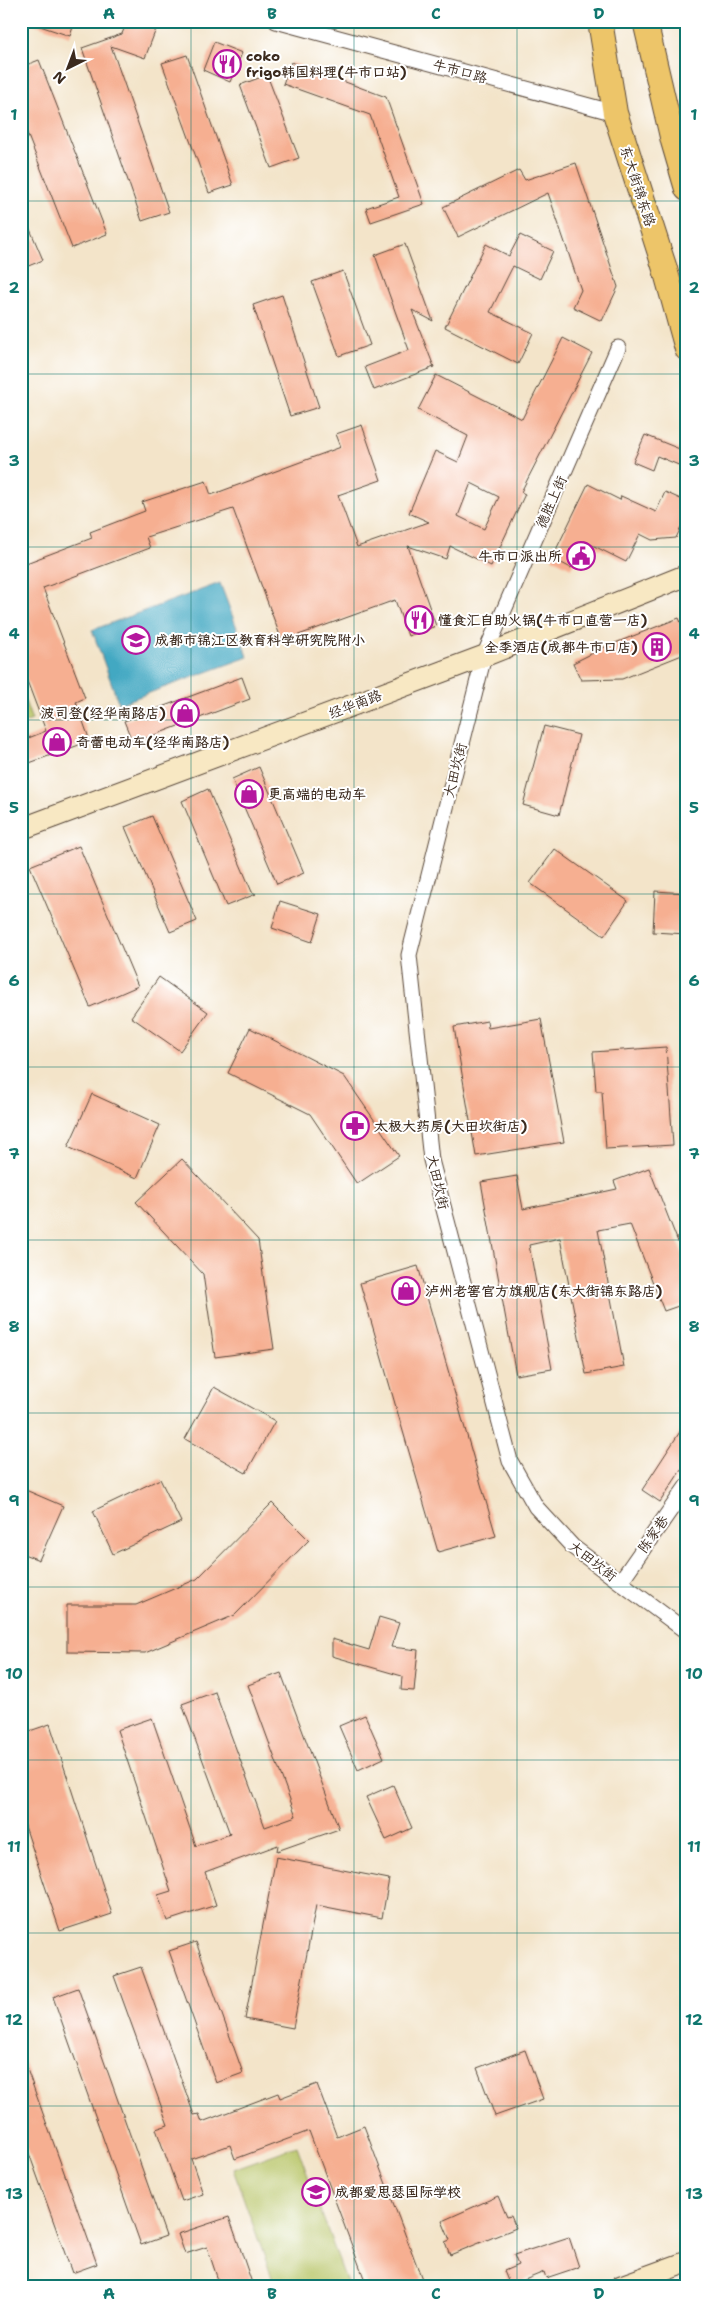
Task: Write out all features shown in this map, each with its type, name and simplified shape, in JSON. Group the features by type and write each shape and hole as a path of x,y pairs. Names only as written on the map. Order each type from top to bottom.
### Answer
{"main road":[{"name":"东大街锦东路","path":"600,21 615,114 665,269 687,349"},
{"path":"645,21 673,141 687,189"}],"street":[{"name":"牛市口路","path":"276,21 615,114"},
{"name":"德胜上街","path":"484,656 618,348"},
{"name":"经华南路","path":"21,829 484,656 687,575"},
{"name":"大田坎街","path":"484,656 409,955 431,1160 510,1460 536,1507 573,1547 687,1632"},
{"name":"陈家巷","path":"620,1582 687,1486"},
{"path":"621,2286 687,2262"}],"green space":[{"path":"21,691 32,720 21,724"},
{"path":"297,2146 348,2286 275,2286 233,2169"}],"water":[{"path":"220,583 248,657 119,704 92,630"}],"building":[{"path":"34,21 75,21 70,36 34,24"},
{"path":"127,21 134,21 156,29 145,58 111,46 169,212 142,221 82,48 122,34"},
{"path":"214,42 242,53 230,82 203,70"},
{"path":"187,55 233,185 209,193 162,63"},
{"path":"39,60 107,234 72,248 21,118 21,67"},
{"path":"291,62 386,97 424,204 371,222 366,208 399,197 370,115 283,84"},
{"path":"267,75 299,158 271,168 240,85"},
{"path":"576,163 618,287 602,321 573,307 581,290 548,193 458,237 443,207 519,170 525,180"},
{"path":"21,208 43,260 21,269"},
{"path":"520,235 553,251 540,279 513,266 490,312 533,333 518,364 445,327 486,244 509,256"},
{"path":"405,244 433,321 412,310 434,367 374,390 365,367 409,350 375,255"},
{"path":"343,271 370,345 339,356 312,282"},
{"path":"282,295 319,407 290,416 253,305"},
{"path":"563,338 592,353 521,492 525,494 491,566 450,546 446,559 408,546 436,626 408,636 395,600 282,641 233,509 146,537 150,548 43,588 85,698 76,702 90,741 21,766 21,741 46,731 21,665 21,565 92,538 90,532 145,511 142,502 206,481 211,495 341,447 336,434 362,425 381,480 338,495 357,547 429,522 409,513 435,451 458,462 468,436 418,410 436,375 522,419","holes":["471,483 499,497 484,529 458,516"]},
{"path":"645,435 687,452 681,466 657,456 652,470 633,462"},
{"path":"588,484 620,500 621,496 656,512 665,492 687,502 687,515 676,538 652,540 640,534 626,562 584,541 571,568 552,558"},
{"path":"679,618 687,636 687,653 622,679 581,680 573,663 605,647"},
{"path":"242,677 250,699 133,743 124,721"},
{"path":"544,726 579,735 559,815 523,805"},
{"path":"259,767 304,873 277,884 232,779"},
{"path":"208,789 252,892 256,894 226,906 182,801"},
{"path":"152,816 197,921 170,932 125,827"},
{"path":"79,846 138,986 90,1007 30,866"},
{"path":"555,849 628,901 604,936 530,883"},
{"path":"655,891 687,893 687,934 653,932"},
{"path":"280,901 321,914 312,942 272,928"},
{"path":"159,977 208,1012 180,1051 131,1017"},
{"path":"541,1019 564,1142 476,1156 454,1027 487,1021 488,1028"},
{"path":"250,1028 344,1076 399,1156 357,1184 310,1114 228,1073"},
{"path":"666,1047 673,1145 606,1149 602,1091 596,1091 593,1052"},
{"path":"92,1094 160,1125 137,1178 68,1147"},
{"path":"182,1159 258,1240 274,1349 215,1357 203,1274 136,1202"},
{"path":"649,1168 687,1265 687,1303 664,1311 630,1224 598,1230 624,1367 586,1374 560,1238 529,1245 552,1369 516,1375 481,1182 517,1176 523,1209 617,1189 614,1181"},
{"path":"418,1266 496,1536 438,1552 360,1283"},
{"path":"214,1387 275,1421 246,1473 185,1439"},
{"path":"687,1421 687,1461 660,1502 642,1490"},
{"path":"160,1479 181,1522 113,1554 93,1511"},
{"path":"21,1488 63,1506 39,1560 21,1553"},
{"path":"272,1503 309,1540 235,1615 145,1653 67,1652 67,1605 136,1605 197,1579"},
{"path":"379,1617 399,1623 391,1647 418,1650 414,1691 401,1690 402,1676 332,1656 332,1639 369,1650"},
{"path":"281,1673 339,1829 277,1851 278,1845 205,1872 216,1905 167,1921 158,1895 171,1891 117,1730 152,1718 196,1846 230,1834 182,1704 215,1692 265,1827 296,1816 248,1685"},
{"path":"365,1715 384,1758 358,1770 339,1726"},
{"path":"50,1724 112,1914 60,1931 21,1814 21,1734"},
{"path":"393,1785 412,1828 386,1840 366,1797"},
{"path":"276,1857 389,1879 382,1918 316,1905 293,2028 245,2019"},
{"path":"196,1942 243,2073 216,2083 169,1951"},
{"path":"141,1967 194,2115 199,2114 202,2122 278,2093 280,2098 317,2084 337,2137 364,2126 422,2279 404,2286 367,2286 309,2131 235,2159 230,2145 191,2159 203,2194 182,2201 156,2129 168,2125 114,1976"},
{"path":"78,1988 166,2236 141,2245 53,1997"},
{"path":"525,2050 543,2099 495,2116 477,2068"},
{"path":"21,2058 23,2058 97,2264 72,2273 21,2131"},
{"path":"498,2196 507,2217 511,2216 516,2228 450,2255 445,2242 450,2240 442,2221"},
{"path":"229,2217 253,2286 220,2286 207,2247 185,2254 178,2234"},
{"path":"569,2237 579,2267 546,2278 544,2272 510,2286 504,2271 518,2265 514,2255"}],"place":[{"name":"coko frigo韩国料理(牛市口站)","path":"227,64"},
{"name":"牛市口派出所","path":"581,556"},
{"name":"懂食汇自助火锅(牛市口直营一店)","path":"419,620"},
{"name":"成都市锦江区教育科学研究院附小","path":"136,640"},
{"name":"全季酒店(成都牛市口店)","path":"657,647"},
{"name":"波司登(经华南路店)","path":"185,713"},
{"name":"奇蕾电动车(经华南路店)","path":"57,742"},
{"name":"更高端的电动车","path":"249,794"},
{"name":"太极大药房(大田坎街店)","path":"355,1126"},
{"name":"泸州老窖官方旗舰店(东大街锦东路店)","path":"406,1291"},
{"name":"成都爱思瑟国际学校","path":"316,2192"}]}
